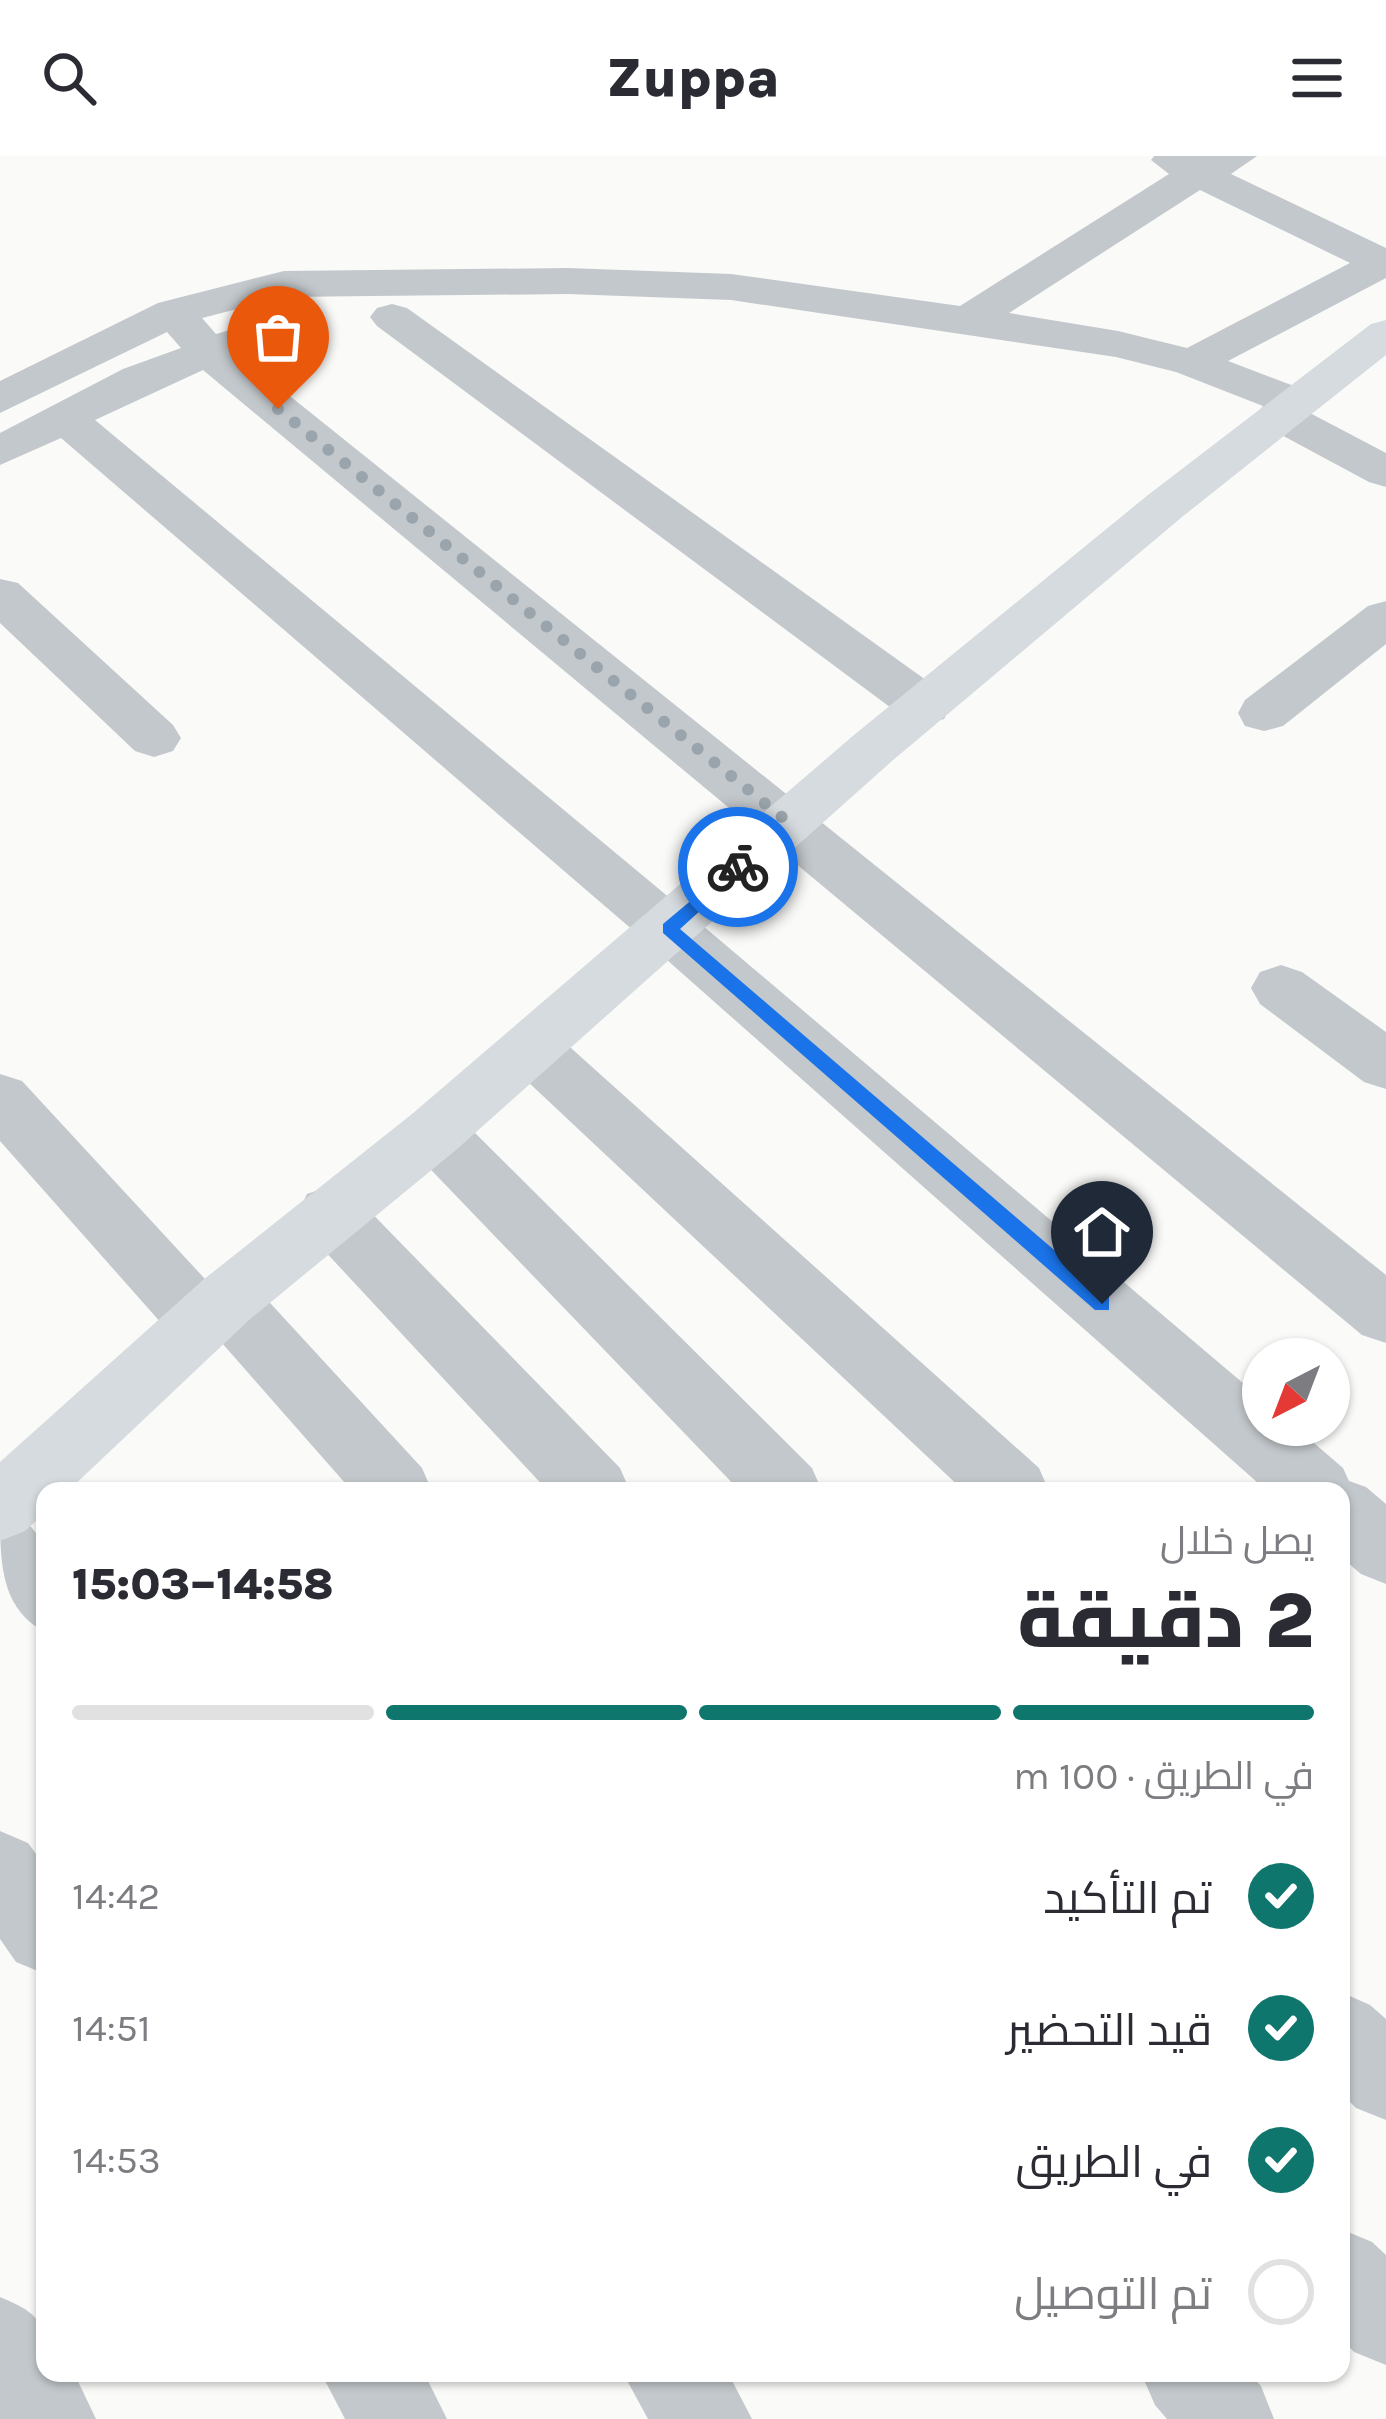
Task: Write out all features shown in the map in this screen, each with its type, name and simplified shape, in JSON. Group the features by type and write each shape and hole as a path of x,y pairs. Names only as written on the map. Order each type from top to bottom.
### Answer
{"main road":[{"path":"0,1508 214,1310 434,1132 788,822 1292,404 1386,333"}],"street":[{"path":"969,320 1199,162 1385,262"},
{"path":"1192,363 1385,262"},
{"path":"0,451 64,417 191,333 284,284 568,281 731,287 1118,344 1192,363 1386,438"},
{"path":"324,325 508,312 619,317 988,350 1006,344 1022,328"},
{"path":"392,317 925,706"},
{"path":"0,399 191,333 278,332"},
{"path":"191,333 1386,1314"},
{"path":"1292,404 1386,472"},
{"path":"64,417 669,929 1308,1482"},
{"path":"0,595 154,738"},
{"path":"1264,713 1386,618"},
{"path":"1281,988 1386,1065"},
{"path":"531,1048 1004,1482"},
{"path":"0,1100 388,1482"},
{"path":"434,1132 778,1482"},
{"path":"330,1213 586,1482"},
{"path":"1350,1518 1386,1550"},
{"path":"0,1541 36,1586"},
{"path":"0,1871 36,1921"},
{"path":"1350,2043 1386,2078"},
{"path":"1350,2282 1386,2320"},
{"path":"0,2342 50,2419"},
{"path":"374,2382 401,2419"},
{"path":"676,2382 706,2419"},
{"path":"1195,2382 1228,2419"}],"way so far":[{"path":"278,409 788,822 738,867"}],"route":[{"path":"738,867 669,929 1102,1304"}]}
